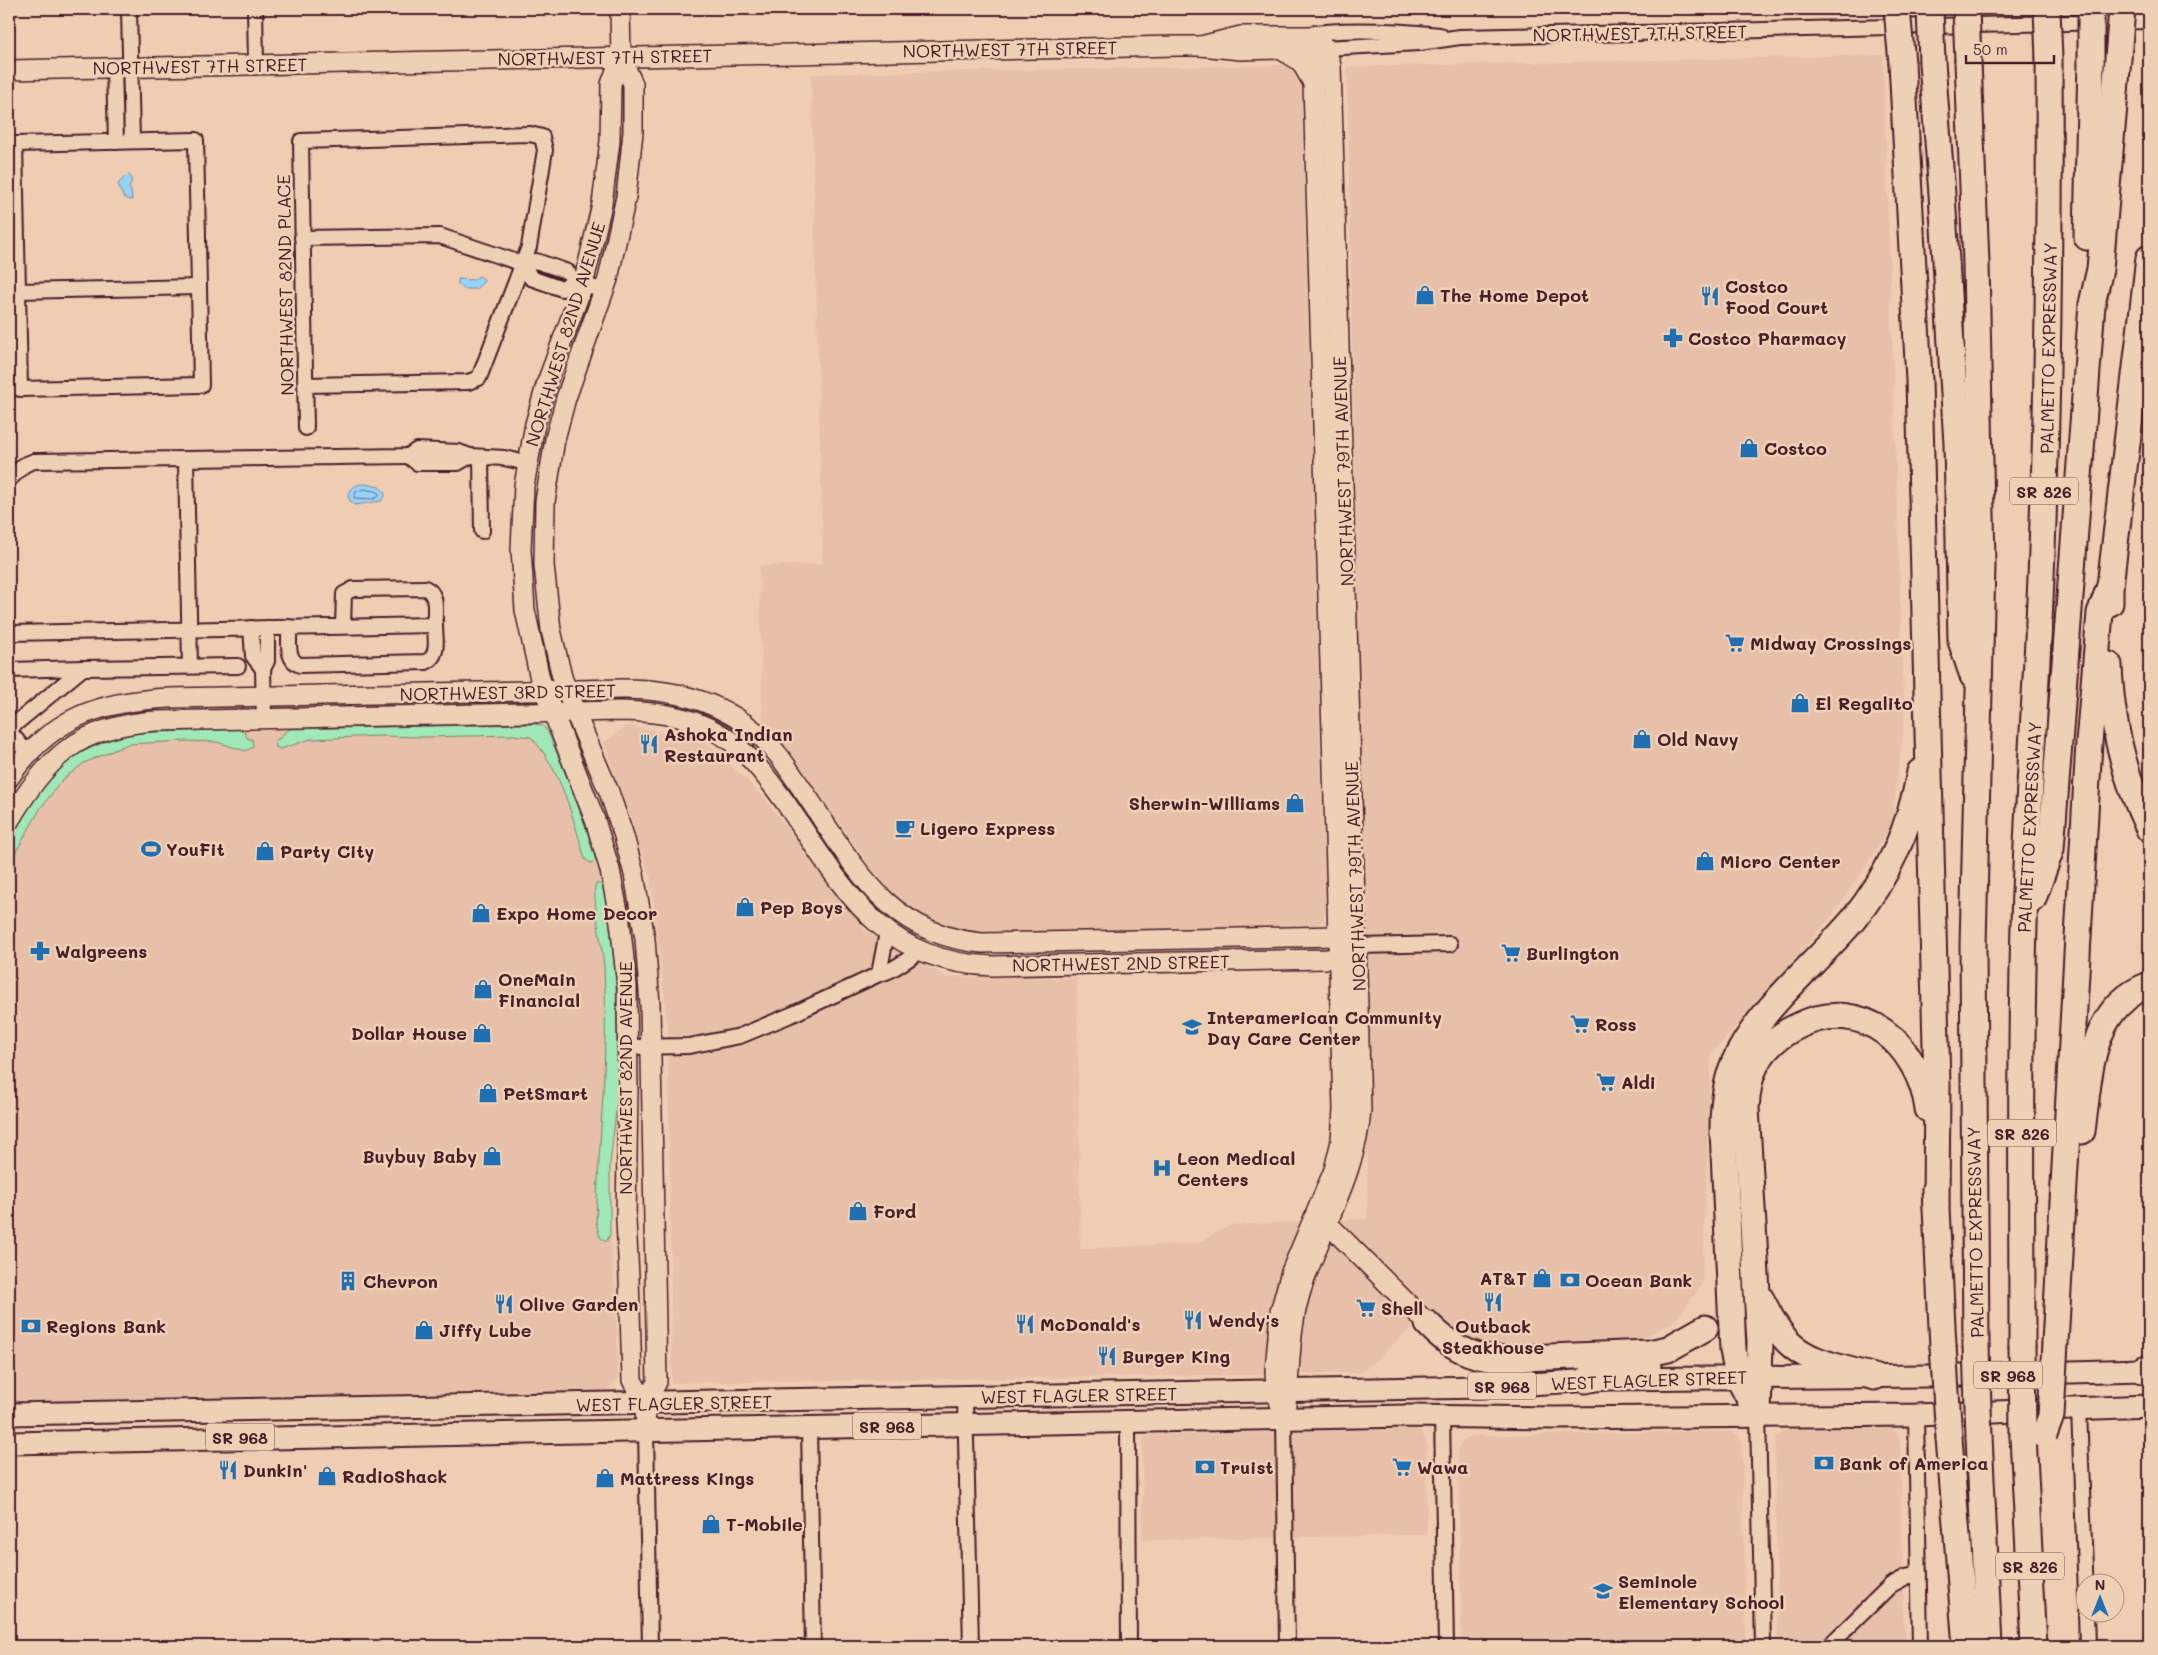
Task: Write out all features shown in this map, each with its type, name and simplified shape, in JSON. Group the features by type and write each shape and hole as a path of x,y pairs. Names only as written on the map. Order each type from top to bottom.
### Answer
{"highway":[{"path":"1897,9 1902,63 1919,380 1926,733 1930,790 1937,1085 1936,1205"},
{"path":"1930,9 1959,487 1961,641 1979,695"},
{"name":"PALMETTO EXPRESSWAY","path":"1966,9 1976,263 1982,564 1972,1004 1976,1346 1989,1646"},
{"name":"PALMETTO EXPRESSWAY","path":"2034,1646 2026,1485 2034,1436 2022,1345 2022,1052 2024,922 2042,563 2047,405 2050,259 2047,9"},
{"path":"2091,9 2087,266 2092,304"},
{"path":"2024,922 2051,848 2092,304 2100,269 2122,9"},
{"path":"2149,258 2110,586 2108,661 2110,697 2115,729 2132,788 2149,829"},
{"path":"2034,1436 2051,1416 2090,734 2100,613 2110,586"},
{"path":"1758,1415 1749,1377 1733,1350 1723,1130 1724,1099 1733,1064 1746,1039 1761,1020 1853,920 1886,874 1897,851 1912,809 1926,733"},
{"path":"2061,1246 2072,1207 2095,1045 2104,1023 2118,1005 2135,992 2149,985"},
{"path":"1749,1377 1760,1342 1746,1131 1748,1087 1753,1069 1764,1052 1788,1030 1800,1024 1828,1016 1850,1017 1868,1023 1896,1041 1908,1054 1921,1081 1926,1098 1936,1205 1949,1438 1966,1646"},
{"path":"1586,1380 1658,1363 1676,1356 1695,1342 1716,1310 1730,1266"},
{"path":"1758,1292 1781,1334 1796,1349 1819,1360 1874,1377"},
{"path":"1428,1324 1459,1350 1480,1357 1498,1359 1649,1353 1668,1348 1705,1328"}],"main road":[{"name":"WEST FLAGLER STREET","path":"9,1414 965,1398 1482,1387 1586,1380 1874,1377 2067,1373 2147,1369"},
{"name":"WEST FLAGLER STREET","path":"9,1443 1284,1418 1442,1416 1553,1418 1916,1414 2079,1410 2149,1406"},
{"path":"291,1436 298,1427 313,1420 324,1409"},
{"path":"252,1437 262,1426 275,1420 284,1410"}],"street":[{"path":"116,142 129,9"},
{"path":"255,9 256,64"},
{"name":"NORTHWEST 82ND AVENUE","path":"620,9 621,57 611,84 610,140 606,182 594,244 541,401 527,463 520,528 523,593 532,647 552,713 595,820 610,870 620,922 625,965 628,1047 626,1220 632,1380 645,1404 646,1430"},
{"name":"NORTHWEST 7TH STREET","path":"9,70 1201,46 1257,50 1277,41 1280,42 1322,31 1408,32 1460,37 2149,21"},
{"path":"1303,35 1316,38 1326,48"},
{"name":"NORTHWEST 7TH STREET","path":"1201,46 1241,36 1326,48 1419,43 1460,37"},
{"path":"1280,42 1301,62 1313,83"},
{"name":"NORTHWEST 79TH AVENUE","path":"1284,1418 1282,1391 1295,1317 1312,1242 1341,1141 1343,1098 1313,83 1319,58 1326,48"},
{"name":"NORTHWEST 79TH AVENUE","path":"1312,1242 1328,1224 1348,1172 1361,1116 1331,75 1330,60 1326,48"},
{"name":"NORTHWEST 82ND AVENUE","path":"621,57 633,84 631,156 619,238 604,291 560,418 550,460 544,502 543,544 545,587 551,630 566,690 591,749 621,829 640,904 648,962 657,1382 645,1404"},
{"path":"122,68 132,141"},
{"name":"NORTHWEST 82ND PLACE","path":"306,428 302,140 530,134 542,137 545,150 529,247 523,264"},
{"path":"196,140 201,385 20,389 15,144 116,142 196,140"},
{"path":"302,238 440,236 523,264 536,261 568,272 579,284 604,291"},
{"path":"305,385 468,382 479,378 523,264"},
{"path":"18,291 199,287"},
{"path":"9,480 24,465 34,460 408,456 417,450 459,452 476,457 504,458 527,463"},
{"path":"476,457 482,531"},
{"path":"186,459 190,666"},
{"path":"1326,531 1345,533"},
{"path":"289,627 290,654 294,663 426,662 436,652 432,594 425,588 353,589 348,591 343,599 343,626"},
{"path":"9,633 435,625"},
{"path":"251,628 253,656 263,669"},
{"path":"264,719 263,669 267,661 266,628"},
{"path":"9,670 238,666"},
{"path":"28,754 9,730 83,668"},
{"name":"NORTHWEST 3RD STREET","path":"9,778 43,739 69,722 95,709 118,702 150,699 264,696 636,689 667,691 710,703 738,718 764,738 780,757 866,881 880,897 906,919 930,932"},
{"name":"NORTHWEST 3RD STREET","path":"9,821 38,776 60,755 91,735 109,728 132,723 575,712 657,712 682,717 715,731 739,747 757,764 856,904 887,932"},
{"path":"591,749 594,737 602,723 621,712"},
{"path":"879,974 887,932"},
{"name":"NORTHWEST 2ND STREET","path":"887,932 922,952 960,963 992,966 1339,958"},
{"name":"NORTHWEST 2ND STREET","path":"930,932 959,940 988,943 1338,936 1357,946 1450,944"},
{"path":"1339,958 1357,946"},
{"path":"628,1047 703,1044 746,1034 859,985 879,974 889,973 906,959 922,952"},
{"path":"1328,1224 1428,1324"},
{"path":"965,1398 971,1646"},
{"path":"2079,1410 2085,1572"},
{"path":"1916,1414 1920,1646"},
{"path":"1758,1415 1763,1646"},
{"path":"1442,1416 1446,1646"},
{"path":"1284,1418 1287,1646"},
{"path":"1128,1422 1129,1646"},
{"path":"809,1428 813,1646"},
{"path":"646,1430 650,1646"},
{"path":"1829,1646 1891,1584 1906,1577 1919,1574"},
{"path":"2086,1622 2087,1646"}],"shaded area":[{"path":"1883,55 1904,723 1891,827 1835,912 1711,1055 1702,1284 1675,1321 1617,1351 1485,1355 1430,1311 1361,1373 672,1383 668,1029 651,880 604,742 627,726 703,739 763,796 865,931 947,977 1077,978 1080,1249 1198,1243 1231,1225 1368,1219 1347,67"},
{"path":"1285,65 1297,71 1301,82 1325,908 1323,921 1314,926 987,933 938,924 921,916 896,898 885,887 786,748 763,724 759,566 823,564 811,74"},
{"path":"536,724 543,726 548,732 577,799 596,861 609,913 616,980 618,1093 610,1164 610,1235 616,1299 618,1378 607,1390 9,1402 9,839 80,753 111,739 136,733"},
{"path":"1891,1428 1898,1434 1900,1439 1904,1646 1778,1646 1776,1438 1786,1430"},
{"path":"1416,1429 1422,1433 1426,1441 1427,1535 1143,1540 1142,1443 1147,1435"},
{"name":"Seminole Elementary School","path":"1728,1431 1739,1436 1742,1444 1746,1646 1462,1646 1458,1449 1462,1441 1473,1436"}],"green space":[{"path":"536,724 543,726 548,732 580,812 596,861 590,863 585,859 571,811 558,779 531,737 514,735 378,736 311,739 280,749 276,747 275,740 291,729"},
{"path":"237,729 244,732 248,739 252,739 253,747 245,751 217,742 184,741 128,744 84,763 62,780 40,809 9,864 9,839 33,798 54,773 80,753 111,739 136,733"},
{"path":"596,884 602,884 609,913 616,980 618,1093 610,1164 610,1235 606,1242 600,1237 596,1222 603,1094 605,998 604,966 595,898"}],"water":[{"path":"128,174 132,179 129,189 132,200 124,197 118,184"},
{"path":"479,276 485,280 476,289 464,289 458,284 458,279 474,280"},
{"path":"365,484 379,487 384,491 385,496 381,501 355,505 350,501 348,496 352,488 356,485"}],"place":[{"name":"The Home Depot","path":"1425,295"},
{"name":"Costco Food Court","path":"1710,296"},
{"name":"Costco Pharmacy","path":"1673,338"},
{"name":"Costco","path":"1749,448"},
{"name":"Midway Crossings","path":"1735,643"},
{"name":"El Regalito","path":"1800,703"},
{"name":"Old Navy","path":"1642,739"},
{"name":"Ashoka Indian Restaurant","path":"649,744"},
{"name":"Sherwin-Williams","path":"1295,803"},
{"name":"Ligero Express","path":"905,828"},
{"name":"YouFit","path":"151,849"},
{"name":"Party City","path":"265,851"},
{"name":"Micro Center","path":"1705,861"},
{"name":"Pep Boys","path":"745,907"},
{"name":"Expo Home Decor","path":"481,913"},
{"name":"Walgreens","path":"40,951"},
{"name":"Burlington","path":"1511,953"},
{"name":"OneMain Financial","path":"483,989"},
{"name":"Ross","path":"1580,1024"},
{"name":"Interamerican Community Day Care Center","path":"1192,1027"},
{"name":"Dollar House","path":"482,1033"},
{"name":"Aldi","path":"1606,1082"},
{"name":"PetSmart","path":"488,1093"},
{"name":"Buybuy Baby","path":"492,1156"},
{"name":"Leon Medical Centers","path":"1162,1168"},
{"name":"Ford","path":"858,1211"},
{"name":"AT&T","path":"1542,1278"},
{"name":"Ocean Bank","path":"1570,1280"},
{"name":"Chevron","path":"348,1281"},
{"name":"Outback Steakhouse","path":"1493,1302"},
{"name":"Olive Garden","path":"504,1304"},
{"name":"Shell","path":"1366,1308"},
{"name":"Wendy's","path":"1193,1320"},
{"name":"McDonald's","path":"1025,1324"},
{"name":"Regions Bank","path":"31,1326"},
{"name":"Jiffy Lube","path":"424,1330"},
{"name":"Burger King","path":"1107,1356"},
{"name":"Bank of America","path":"1824,1463"},
{"name":"Truist","path":"1205,1467"},
{"name":"Wawa","path":"1402,1467"},
{"name":"Dunkin'","path":"228,1470"},
{"name":"RadioShack","path":"327,1476"},
{"name":"Mattress Kings","path":"605,1478"},
{"name":"T-Mobile","path":"711,1524"},
{"name":"Seminole Elementary School","path":"1603,1591"}]}
